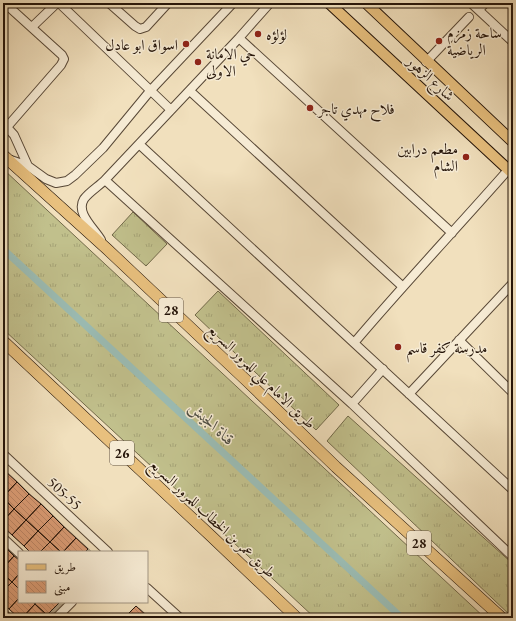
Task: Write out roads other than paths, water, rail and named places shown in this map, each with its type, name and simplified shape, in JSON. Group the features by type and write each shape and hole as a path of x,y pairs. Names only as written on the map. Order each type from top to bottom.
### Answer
{"highway":[{"name":"طريق الامام علي للمرور السريع","path":"5,156 107,249 336,467 502,618"},
{"name":"طريق عمر بن الخطاب للمرور السريع","path":"3,341 297,618"}],"main road":[{"name":"شارع الزهور","path":"366,3 426,62 513,142"},
{"name":"شارع الزهور","path":"334,5 511,172"}],"street":[{"path":"32,27 58,3 171,110"},
{"path":"109,3 134,26 140,29 146,27 168,3"},
{"path":"5,156 28,166 46,178 56,182 66,181 75,175 103,148 150,91 233,3"},
{"path":"107,249 82,212 84,199 105,180 190,91 270,3"},
{"path":"471,3 513,42"},
{"path":"479,10 485,3"},
{"path":"3,7 9,7 62,55 64,59 62,65 5,125 16,139 28,166"},
{"path":"426,62 468,18"},
{"path":"239,38 452,233"},
{"path":"190,91 402,286"},
{"path":"139,144 513,490"},
{"path":"354,343 402,286 511,172"},
{"path":"105,180 352,404 513,557"},
{"path":"409,394 459,340 512,287"},
{"path":"459,340 513,393"},
{"path":"352,404 383,369"},
{"name":"505-55","path":"3,454 107,551"},
{"path":"3,538 18,552"},
{"path":"148,589 180,618"},
{"path":"56,618 70,603"},
{"path":"3,613 8,618"}],"waterway":[{"name":"قناة الجيش","path":"3,249 402,618"}],"place":[{"name":"لؤلؤه","path":"258,34"},
{"name":"ساحة زمزم الرياضية","path":"439,41"},
{"name":"اسواق ابو عادل","path":"186,44"},
{"name":"حي الامانة الاولى","path":"198,62"},
{"name":"فلاح مهدي تاجر","path":"310,108"},
{"name":"مطعم درابين الشام","path":"466,157"},
{"name":"مدرسة كفر قاسم","path":"398,347"}]}
